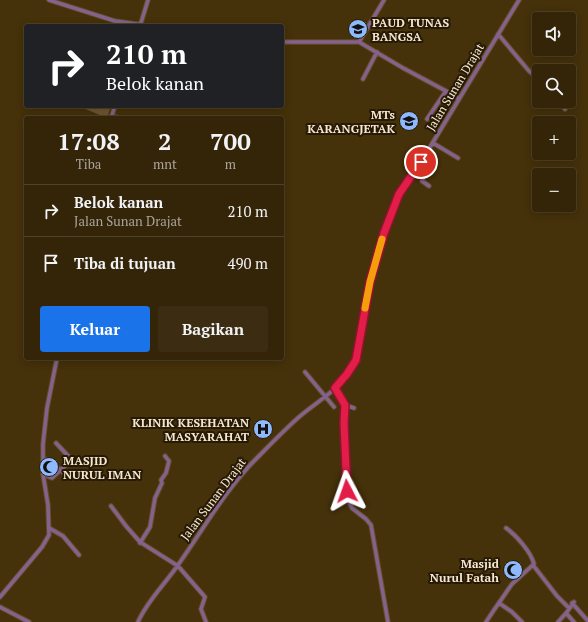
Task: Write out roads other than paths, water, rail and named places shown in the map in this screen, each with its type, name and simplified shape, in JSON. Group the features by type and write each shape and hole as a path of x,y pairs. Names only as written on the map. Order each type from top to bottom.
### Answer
{"street":[{"path":"49,0 115,21 134,24"},
{"path":"140,24 148,0"},
{"path":"359,42 384,0"},
{"name":"Jalan Sunan Drajat","path":"138,622 178,566 203,526 243,473 300,416 326,397 335,388 356,360 370,282 384,233 399,194 433,143 519,0"},
{"path":"498,34 532,73"},
{"path":"284,42 359,42 459,99"},
{"path":"363,79 378,52"},
{"path":"427,119 446,91"},
{"path":"433,143 458,158"},
{"path":"421,162 428,168 422,181 428,186"},
{"path":"0,597 42,547 49,535 48,505 43,474 43,458 47,408 57,360"},
{"path":"305,372 334,406"},
{"path":"335,388 345,405 345,466 348,500 352,508 371,525 388,622"},
{"path":"345,405 354,408"},
{"path":"43,474 52,478 70,461 56,443"},
{"path":"140,543 150,527 155,498 168,467 169,461 165,456"},
{"path":"43,458 50,460 68,478"},
{"path":"112,506 140,543 178,566 204,597 201,609 206,622"},
{"path":"49,528 63,536 79,555"},
{"path":"506,528 514,533 533,560 533,565 557,596 569,608"},
{"path":"486,622 514,581 533,565"},
{"path":"499,603 512,612 522,622"},
{"path":"558,622 573,603 588,621"},
{"path":"0,607 29,622"},
{"path":"566,613 574,622"}],"place":[{"name":"PAUD TUNAS BANGSA","path":"358,29"},
{"name":"MTs KARANGJETAK","path":"409,121"},
{"name":"KLINIK KESEHATAN MASYARAHAT","path":"263,429"},
{"name":"MASJID NURUL IMAN","path":"49,467"},
{"name":"Masjid Nurul Fatah","path":"513,570"}]}
